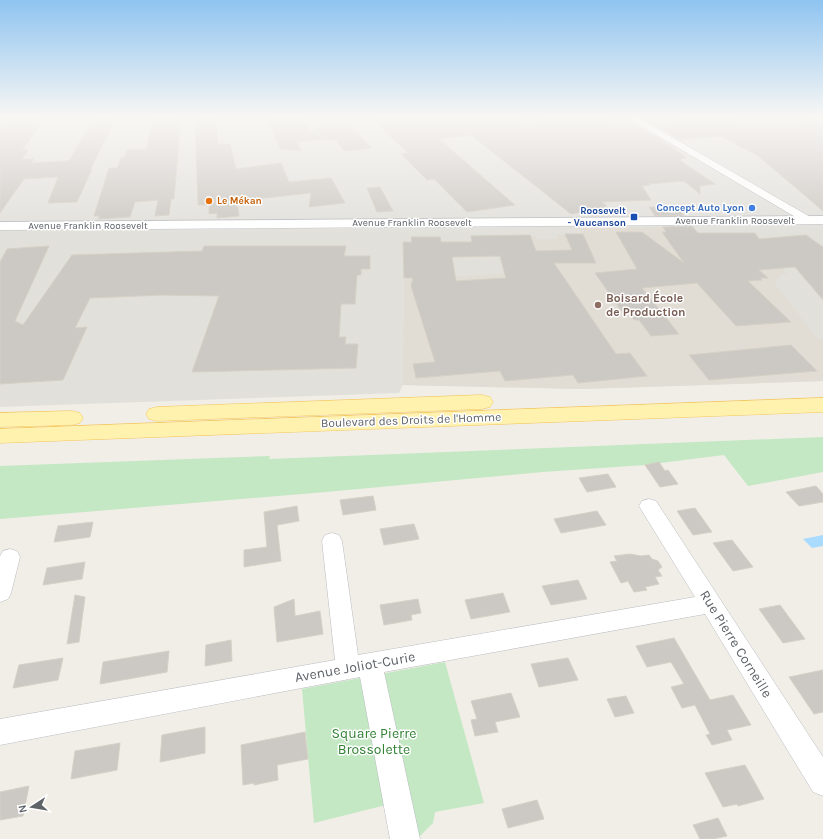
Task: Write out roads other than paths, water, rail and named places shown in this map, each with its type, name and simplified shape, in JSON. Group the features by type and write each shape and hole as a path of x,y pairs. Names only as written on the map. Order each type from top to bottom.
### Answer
{"main road":[{"name":"Boulevard des Droits de l'Homme","path":"0,420 823,391"},
{"name":"Boulevard des Droits de l'Homme","path":"0,436 823,406"}],"street":[{"path":"697,156 808,220"},
{"name":"Avenue Franklin Roosevelt","path":"0,226 823,220"},
{"name":"Rue Pierre Corneille","path":"648,506 823,782"},
{"path":"332,541 359,666 405,839"},
{"path":"0,593 10,557"},
{"name":"Avenue Joliot-Curie","path":"0,732 359,666 710,604"}],"water":[{"path":"823,535 823,546 812,548 803,539"}],"place":[{"name":"Le Mékan","path":"209,201"},
{"name":"Concept Auto Lyon","path":"752,208"},
{"name":"Roosevelt - Vaucanson","path":"634,217"},
{"name":"Boisard École de Production","path":"598,305"}],"park label":[{"name":"Square Pierre Brossolette","path":"374,742"}]}
